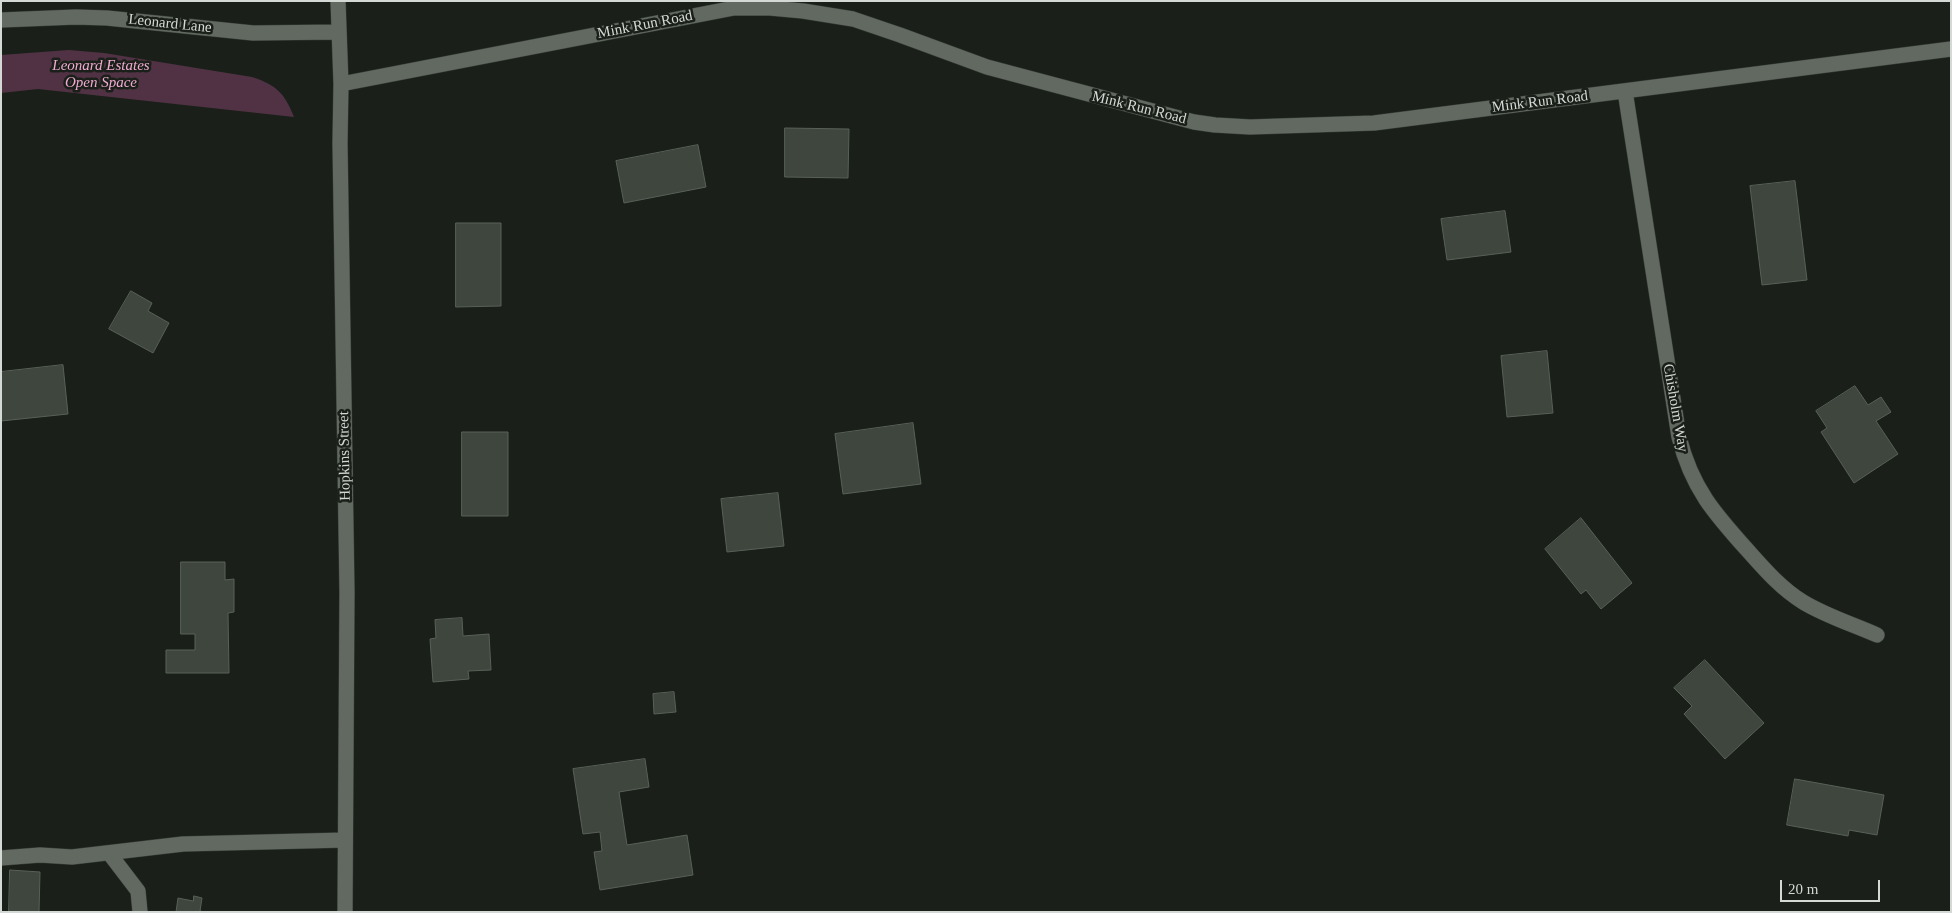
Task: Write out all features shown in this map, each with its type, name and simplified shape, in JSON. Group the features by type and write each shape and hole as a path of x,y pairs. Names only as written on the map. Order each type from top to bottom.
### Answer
{"street":[{"name":"Hopkins Street","path":"338,1 341,84 340,144 347,592 345,912"},
{"name":"Mink Run Road","path":"341,84 725,10 770,8 829,14 853,19 987,67 1155,112 1214,125 1286,127 1374,124 1951,49"},
{"name":"Leonard Lane","path":"1,20 76,17 107,18 253,33 338,32"},
{"name":"Chisholm Way","path":"1625,92 1679,437 1691,475 1711,508 1777,583 1814,608 1877,635"},
{"path":"1,858 40,855 72,857 183,844 345,840"},
{"path":"109,853 138,891 140,912"}],"green space":[{"name":"Leonard Estates Open Space","path":"69,50 104,53 252,77 268,83 279,91 294,117 38,89 1,93 1,55"}],"building":[{"path":"785,128 849,129 848,178 785,177"},
{"path":"698,145 706,187 624,203 616,161"},
{"path":"1795,181 1807,280 1762,285 1750,186"},
{"path":"1505,211 1511,252 1447,260 1441,219"},
{"path":"456,223 501,223 501,306 456,307"},
{"path":"131,291 152,303 148,311 169,323 153,353 109,329"},
{"path":"1547,351 1553,413 1507,417 1501,356"},
{"path":"63,365 68,414 1,421 1,372"},
{"path":"1855,386 1868,405 1881,397 1891,412 1876,421 1898,454 1854,483 1821,432 1827,428 1816,411"},
{"path":"913,423 921,484 843,494 835,434"},
{"path":"462,432 508,432 508,516 462,516"},
{"path":"778,493 784,546 727,552 721,499"},
{"path":"1581,518 1632,583 1601,609 1586,590 1581,594 1545,549"},
{"path":"181,562 225,562 225,580 234,579 234,612 228,613 229,673 166,673 166,650 195,650 195,634 181,634"},
{"path":"462,618 463,636 489,634 491,670 468,671 469,679 433,682 430,639 436,638 435,620"},
{"path":"1705,660 1764,723 1725,759 1684,714 1692,706 1674,688"},
{"path":"674,692 676,712 654,714 653,694"},
{"path":"645,759 649,787 619,792 627,845 687,835 693,875 600,890 594,852 602,851 600,832 583,834 573,769"},
{"path":"1795,779 1884,795 1877,835 1849,830 1848,836 1787,825"},
{"path":"10,870 40,872 39,912 9,912"},
{"path":"194,896 202,898 200,911 204,912 176,912 178,898 193,901"}]}
